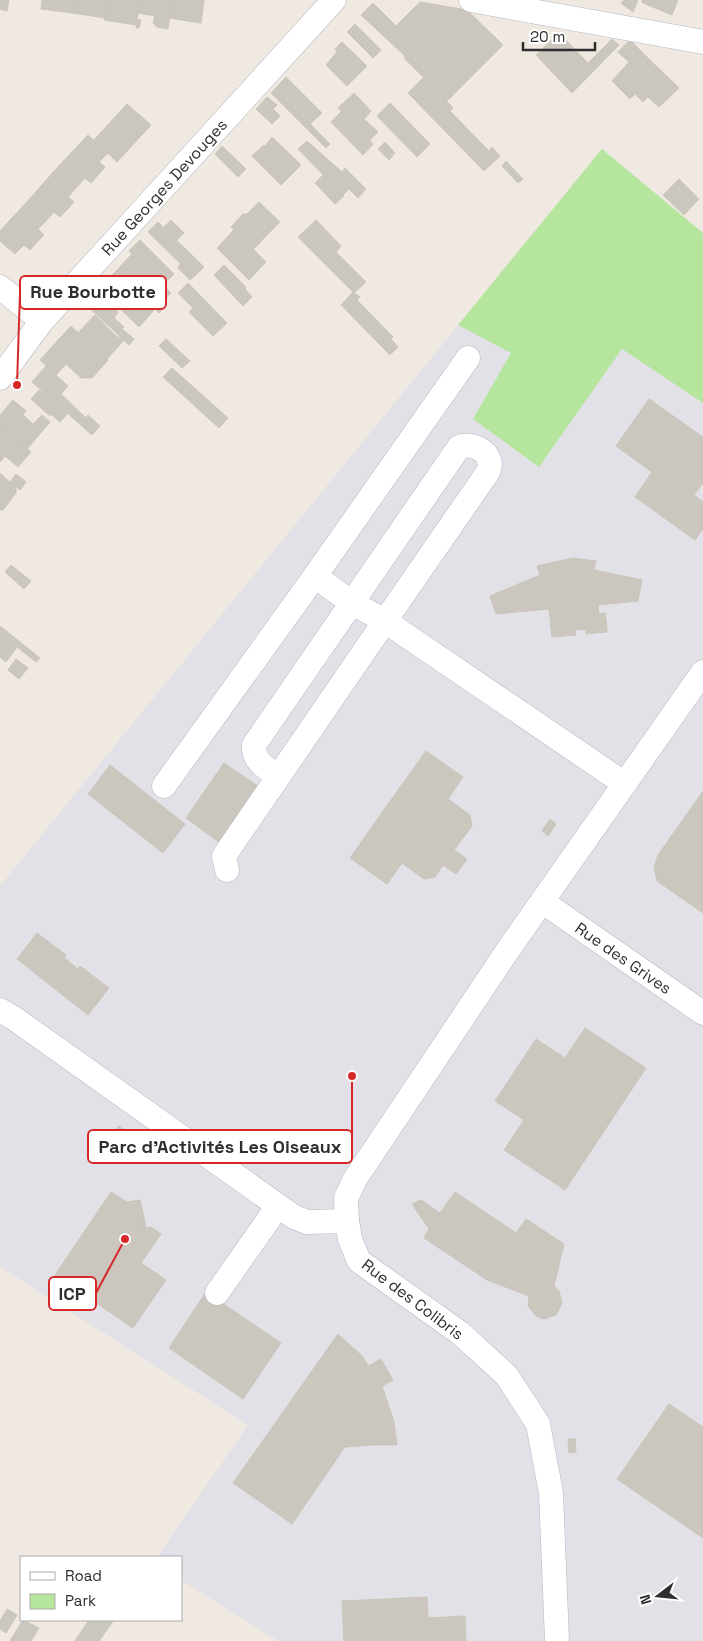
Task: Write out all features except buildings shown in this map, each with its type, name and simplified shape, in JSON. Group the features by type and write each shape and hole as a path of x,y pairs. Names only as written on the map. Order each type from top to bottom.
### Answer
{"street":[{"name":"Rue Georges Devouges","path":"0,378 42,321 334,0"},
{"path":"471,0 703,42"},
{"path":"0,288 42,321"},
{"path":"164,786 315,576 468,358"},
{"path":"227,870 224,856 279,776 385,621 488,472 491,466 490,459 478,447 467,444 459,447 254,745 254,753 259,763 279,776"},
{"path":"315,576 352,602 385,621 625,784"},
{"name":"Rue des Colibris","path":"557,1641 551,1492 538,1424 508,1376 460,1333 359,1261 350,1239 346,1198 355,1178 542,902 703,672"},
{"name":"Rue des Grives","path":"542,902 703,1013"},
{"path":"0,1010 278,1206 307,1222 347,1221"},
{"path":"217,1293 278,1206"}],"shaded area":[{"path":"602,149 703,233 703,1641 278,1641 182,1581 182,1556 158,1556 248,1425 0,1267 0,886"}],"green space":[{"path":"602,149 703,233 703,403 622,349 539,467 473,419 511,353 458,325"}],"place":[{"name":"Rue Bourbotte","path":"17,385"},
{"name":"Parc d'Activités Les Oiseaux","path":"352,1076"},
{"name":"ICP","path":"125,1239"}]}
